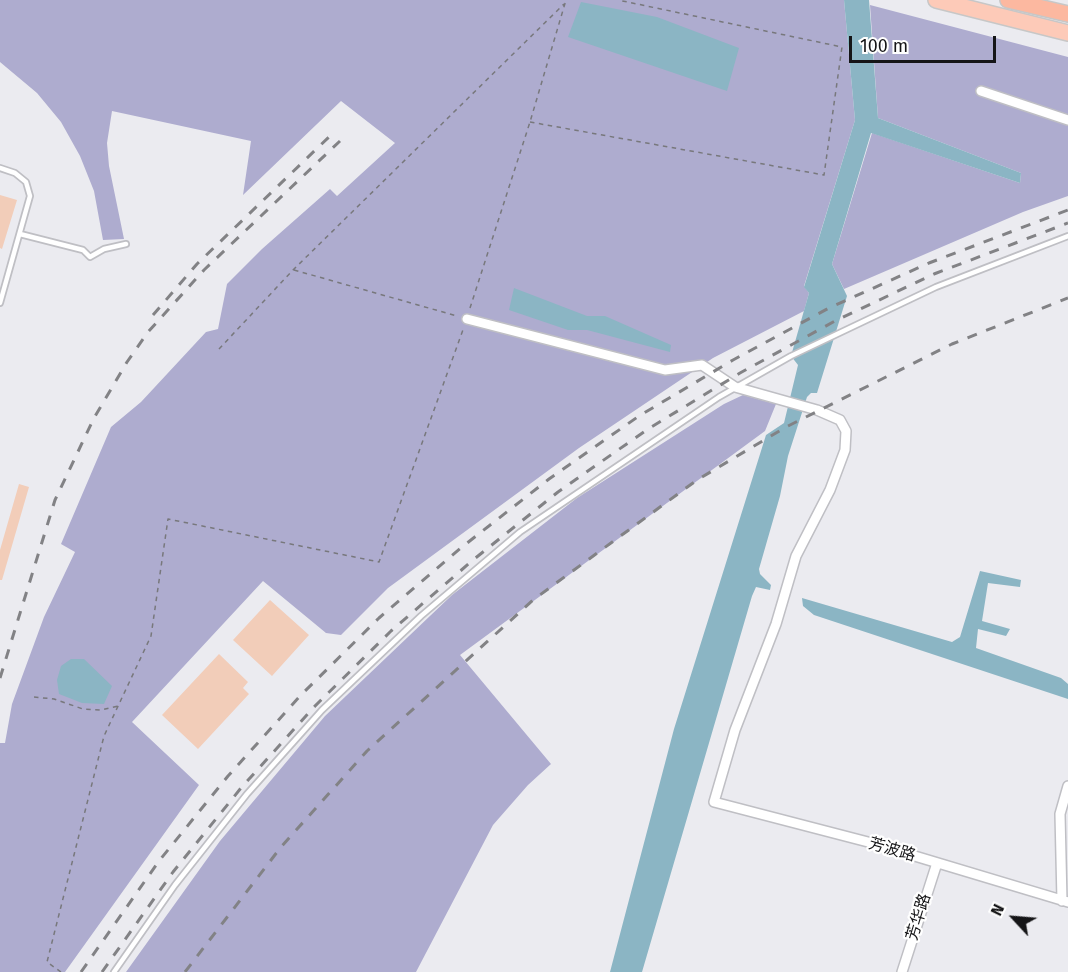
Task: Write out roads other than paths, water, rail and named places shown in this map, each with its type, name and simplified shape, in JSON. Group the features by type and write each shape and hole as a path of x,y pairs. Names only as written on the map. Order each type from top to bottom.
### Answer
{"highway":[{"path":"1008,0 1068,14"}],"main road":[{"path":"936,0 1068,33"}],"street":[{"path":"981,91 1068,120"},
{"path":"467,319 665,370 702,364 735,387"},
{"name":"芳波路","path":"735,387 805,407 840,420 846,430 846,444 830,490 796,556 776,624 735,730 714,802 937,863 1065,902"},
{"path":"1065,902 1060,814 1068,786"},
{"name":"芳华路","path":"902,972 937,863"}],"lane":[{"path":"0,168 15,172 26,182 30,196 0,303"},
{"path":"20,234 82,250 90,257 104,249 126,244"},
{"path":"114,972 175,885 247,794 322,710 421,616 520,532 621,461 735,387 791,356 936,286 1068,236"}],"railway":[{"path":"153,315 197,264 332,134"},
{"path":"0,678 55,500 94,418 127,362 148,332 204,270 340,141"},
{"path":"81,972 159,861 228,776 301,695 379,618 462,547 549,479 639,416 733,360 829,308 929,263 1068,210"},
{"path":"102,972 173,872 241,788 314,707 391,631 473,560 558,492 648,429 740,373 835,321 934,274 1068,223"},
{"path":"185,972 281,847 367,751 533,600 697,480 786,427 952,344 1068,298"}]}
